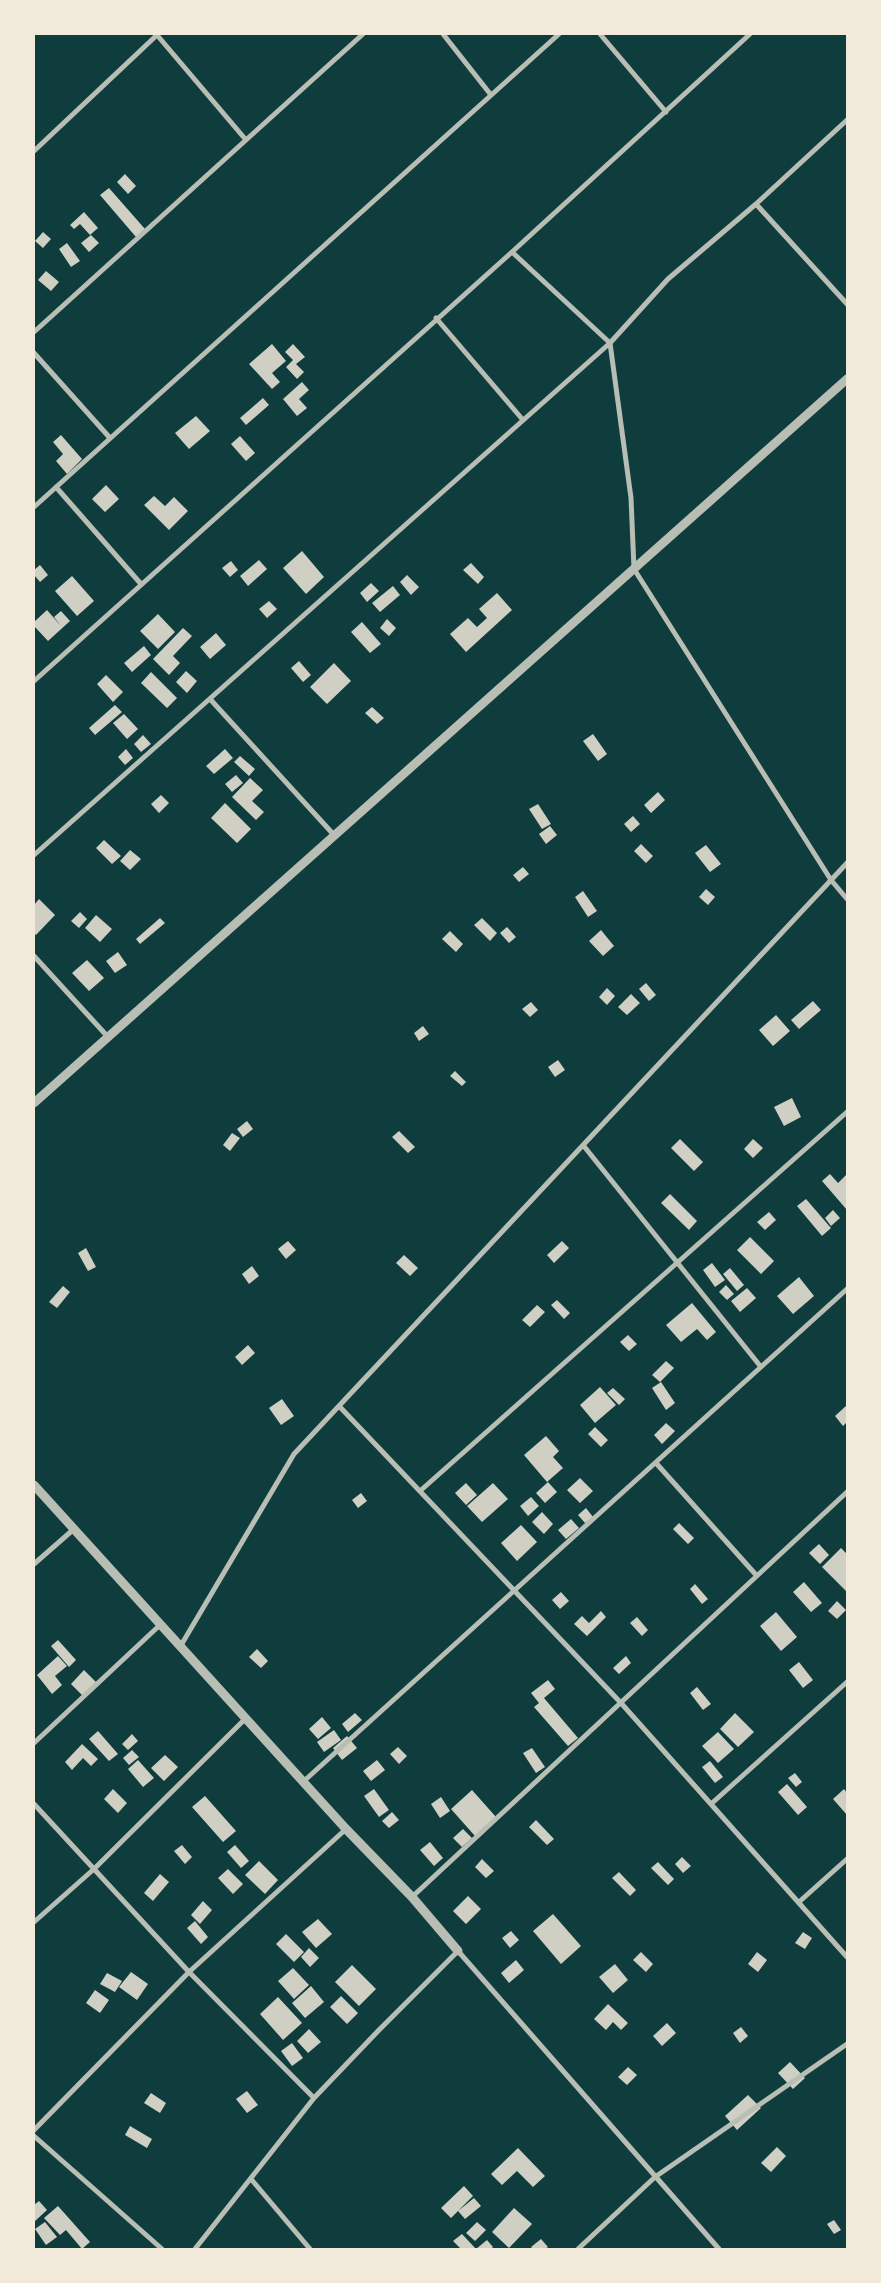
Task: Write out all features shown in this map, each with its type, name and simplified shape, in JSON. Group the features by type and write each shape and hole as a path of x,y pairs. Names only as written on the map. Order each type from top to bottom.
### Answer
{"street":[{"path":"34,151 157,34 246,140"},
{"path":"34,332 363,34"},
{"path":"442,34 491,95"},
{"path":"34,507 559,34"},
{"path":"600,34 666,112"},
{"path":"34,681 436,318 512,252 750,34"},
{"path":"34,855 610,343 668,279 756,204 847,120"},
{"path":"756,204 847,304"},
{"path":"512,252 610,343 631,498 634,569 831,880 847,899"},
{"path":"436,318 524,420"},
{"path":"34,353 110,438"},
{"path":"34,1103 847,379"},
{"path":"56,487 141,584"},
{"path":"210,699 334,835"},
{"path":"180,1647 294,1454 847,863"},
{"path":"34,956 108,1037"},
{"path":"420,1492 847,1112"},
{"path":"583,1145 762,1367"},
{"path":"304,1781 847,1289"},
{"path":"339,1406 621,1703 847,1957"},
{"path":"656,1463 757,1576"},
{"path":"34,1485 346,1829 412,1897 719,2249"},
{"path":"412,1897 847,1492"},
{"path":"34,1564 74,1529"},
{"path":"34,1743 160,1624"},
{"path":"711,1804 847,1682"},
{"path":"34,1922 94,1869 246,1718"},
{"path":"34,1804 188,1972 314,2098"},
{"path":"34,2130 188,1972 346,1829"},
{"path":"798,1902 847,1859"},
{"path":"195,2249 314,2098 458,1951"},
{"path":"578,2249 655,2177 847,2044"},
{"path":"34,2136 162,2249"},
{"path":"251,2179 310,2249"}],"building":[{"path":"125,174 136,186 128,194 117,182"},
{"path":"109,188 145,229 136,237 100,195"},
{"path":"84,212 98,228 90,235 80,224 74,229 70,225"},
{"path":"43,232 51,239 43,248 35,241"},
{"path":"91,235 99,243 89,252 81,243"},
{"path":"67,243 80,261 71,267 59,249"},
{"path":"46,271 59,282 51,291 38,280"},
{"path":"272,344 286,361 272,373 280,382 272,389 249,364"},
{"path":"293,344 305,357 296,364 304,372 297,379 286,367 293,360 285,352"},
{"path":"302,382 309,390 299,399 307,408 297,416 283,399"},
{"path":"263,398 269,405 246,425 240,418"},
{"path":"196,416 210,431 189,449 175,433"},
{"path":"61,435 82,459 67,474 56,461 63,454 53,442"},
{"path":"240,436 255,453 246,461 231,444"},
{"path":"106,485 119,499 105,512 92,499"},
{"path":"154,496 165,506 174,497 188,511 169,530 144,505"},
{"path":"302,551 324,577 306,594 283,568"},
{"path":"259,560 267,569 248,586 240,576"},
{"path":"231,561 238,570 230,577 222,568"},
{"path":"471,563 484,577 478,584 463,570"},
{"path":"40,565 48,575 40,582 34,575 34,570"},
{"path":"407,575 419,587 411,595 400,582"},
{"path":"72,576 94,601 77,616 55,591"},
{"path":"371,583 379,591 367,602 360,593"},
{"path":"393,586 400,595 380,612 372,603"},
{"path":"497,593 512,610 466,652 450,634 468,618 477,627 487,618 479,609"},
{"path":"269,601 277,609 267,618 259,609"},
{"path":"47,610 61,626 54,617 61,611 70,621 48,641 34,626 34,622"},
{"path":"158,614 175,632 158,649 140,631"},
{"path":"387,619 396,628 389,636 380,628"},
{"path":"362,622 381,644 370,653 351,632"},
{"path":"183,628 192,636 173,656 180,663 169,675 153,659"},
{"path":"216,633 226,645 210,659 200,647"},
{"path":"144,646 151,655 132,672 124,663"},
{"path":"299,661 311,675 303,682 291,668"},
{"path":"334,663 351,681 327,704 310,687"},
{"path":"186,671 197,681 187,693 176,682"},
{"path":"151,672 177,698 167,708 141,683"},
{"path":"106,675 123,692 113,702 97,684"},
{"path":"115,705 122,712 95,735 89,728"},
{"path":"372,707 384,718 377,724 365,713"},
{"path":"124,714 138,729 127,739 113,723"},
{"path":"593,734 607,754 598,761 583,741"},
{"path":"143,735 151,744 141,752 134,744"},
{"path":"126,749 133,758 125,765 118,757"},
{"path":"225,749 233,758 214,774 206,766"},
{"path":"240,756 255,769 249,776 234,762"},
{"path":"236,775 243,783 232,792 225,784"},
{"path":"250,778 263,790 252,801 264,812 256,820 232,797"},
{"path":"658,792 665,800 651,813 644,805"},
{"path":"161,795 169,803 159,813 151,804"},
{"path":"225,803 251,829 237,843 211,818"},
{"path":"538,804 551,824 542,829 529,809"},
{"path":"633,816 640,824 631,832 624,824"},
{"path":"550,826 557,835 546,844 539,834"},
{"path":"104,840 121,856 112,864 96,848"},
{"path":"641,844 653,856 646,863 634,851"},
{"path":"706,845 721,864 710,872 695,853"},
{"path":"130,850 141,859 130,870 120,861"},
{"path":"523,867 529,874 519,882 513,875"},
{"path":"706,889 715,897 708,905 699,897"},
{"path":"583,891 597,911 588,917 575,897"},
{"path":"39,899 55,915 36,935 34,933 34,905"},
{"path":"80,912 87,919 79,928 71,921"},
{"path":"96,915 112,929 100,942 85,928"},
{"path":"160,918 165,923 140,944 136,939"},
{"path":"482,918 497,933 490,941 474,925"},
{"path":"507,927 516,937 509,943 500,933"},
{"path":"601,930 614,946 603,956 589,941"},
{"path":"450,931 463,944 456,952 442,939"},
{"path":"118,952 127,965 115,973 106,961"},
{"path":"87,960 104,978 89,991 72,973"},
{"path":"646,983 656,995 649,1001 639,989"},
{"path":"607,988 615,996 607,1005 599,997"},
{"path":"631,994 640,1003 627,1015 618,1007"},
{"path":"813,1001 821,1010 799,1029 791,1020"},
{"path":"531,1002 538,1010 530,1017 522,1009"},
{"path":"776,1015 790,1031 773,1046 759,1030"},
{"path":"423,1026 429,1034 419,1041 414,1033"},
{"path":"558,1060 565,1070 555,1077 548,1067"},
{"path":"455,1071 466,1082 462,1086 450,1076"},
{"path":"792,1098 801,1117 784,1126 774,1107"},
{"path":"247,1121 253,1129 243,1137 237,1129"},
{"path":"399,1131 415,1147 408,1153 392,1137"},
{"path":"232,1133 240,1138 230,1151 223,1145"},
{"path":"680,1139 703,1162 694,1171 671,1148"},
{"path":"753,1139 763,1148 753,1158 744,1149"},
{"path":"830,1174 838,1183 847,1174 847,1210 822,1181"},
{"path":"670,1194 697,1221 689,1230 661,1203"},
{"path":"806,1199 831,1228 822,1236 797,1206"},
{"path":"833,1210 840,1218 831,1226 825,1218"},
{"path":"769,1212 776,1220 765,1230 757,1222"},
{"path":"750,1237 774,1261 761,1274 737,1250"},
{"path":"288,1241 296,1250 286,1259 278,1249"},
{"path":"562,1241 569,1248 554,1263 547,1255"},
{"path":"86,1248 96,1267 88,1271 78,1253"},
{"path":"404,1255 418,1268 410,1276 396,1263"},
{"path":"712,1263 725,1280 715,1287 703,1270"},
{"path":"252,1266 259,1276 249,1284 242,1274"},
{"path":"730,1268 744,1285 737,1291 723,1274"},
{"path":"799,1277 814,1296 793,1314 777,1296"},
{"path":"726,1285 734,1294 727,1300 719,1292"},
{"path":"63,1286 70,1292 57,1308 49,1302"},
{"path":"747,1288 756,1298 740,1312 731,1301"},
{"path":"557,1300 570,1313 564,1319 551,1305"},
{"path":"692,1303 716,1332 707,1340 697,1329 681,1342 666,1325"},
{"path":"537,1305 545,1312 530,1327 522,1320"},
{"path":"628,1335 637,1344 629,1351 620,1342"},
{"path":"248,1345 255,1353 242,1365 235,1357"},
{"path":"666,1361 674,1368 660,1382 652,1375"},
{"path":"661,1382 675,1403 666,1410 652,1388"},
{"path":"600,1387 616,1405 595,1423 580,1405"},
{"path":"613,1388 625,1399 619,1405 607,1393"},
{"path":"282,1399 294,1416 281,1425 269,1408"},
{"path":"847,1405 847,1422 843,1426 835,1416"},
{"path":"666,1423 675,1431 662,1444 654,1435"},
{"path":"595,1427 608,1440 601,1447 588,1434"},
{"path":"546,1436 559,1451 553,1457 563,1468 547,1482 524,1455"},
{"path":"580,1478 593,1491 580,1503 567,1490"},
{"path":"548,1482 557,1492 545,1503 536,1493"},
{"path":"466,1483 477,1495 466,1505 455,1493"},
{"path":"493,1483 508,1499 482,1522 467,1506"},
{"path":"361,1493 367,1501 358,1508 352,1500"},
{"path":"531,1497 539,1506 528,1516 520,1506"},
{"path":"586,1508 593,1517 585,1523 578,1515"},
{"path":"542,1512 553,1524 544,1534 532,1522"},
{"path":"571,1519 579,1528 566,1539 558,1530"},
{"path":"679,1523 694,1538 688,1544 673,1529"},
{"path":"521,1525 537,1542 517,1561 501,1543"},
{"path":"819,1544 829,1555 820,1564 809,1553"},
{"path":"841,1548 847,1554 847,1592 822,1567"},
{"path":"804,1582 822,1603 811,1612 793,1592"},
{"path":"695,1584 708,1599 702,1604 690,1589"},
{"path":"561,1592 569,1601 560,1609 552,1600"},
{"path":"837,1601 846,1610 837,1619 828,1611"},
{"path":"601,1611 606,1617 587,1636 574,1624 582,1616 589,1623"},
{"path":"776,1612 797,1637 781,1651 760,1626"},
{"path":"637,1617 648,1630 642,1636 630,1623"},
{"path":"58,1640 76,1660 69,1667 51,1646"},
{"path":"257,1649 268,1661 261,1668 249,1657"},
{"path":"58,1656 67,1666 55,1676 62,1685 52,1694 37,1675"},
{"path":"626,1656 631,1663 619,1674 613,1668"},
{"path":"799,1662 813,1680 803,1688 789,1670"},
{"path":"84,1670 97,1683 83,1696 71,1684"},
{"path":"548,1680 555,1689 544,1698 578,1738 568,1746 534,1707 539,1703 531,1693"},
{"path":"697,1687 711,1704 703,1710 690,1693"},
{"path":"355,1713 362,1720 348,1732 342,1724"},
{"path":"735,1713 754,1732 738,1747 720,1729"},
{"path":"322,1717 331,1728 318,1739 309,1729"},
{"path":"334,1730 341,1740 324,1752 317,1742"},
{"path":"98,1731 118,1754 109,1761 89,1739"},
{"path":"718,1732 734,1749 718,1763 702,1746"},
{"path":"132,1734 138,1741 128,1750 122,1744"},
{"path":"347,1736 357,1748 342,1760 333,1748"},
{"path":"82,1744 98,1759 91,1766 83,1758 72,1770 65,1762"},
{"path":"398,1747 407,1756 399,1764 390,1754"},
{"path":"532,1748 545,1767 536,1773 523,1753"},
{"path":"132,1750 139,1757 129,1765 123,1758"},
{"path":"165,1755 178,1767 164,1781 151,1768"},
{"path":"138,1760 154,1778 143,1787 128,1769"},
{"path":"377,1760 385,1770 371,1781 363,1771"},
{"path":"710,1761 723,1777 715,1783 702,1767"},
{"path":"795,1773 802,1782 796,1787 788,1778"},
{"path":"787,1784 807,1807 798,1815 778,1792"},
{"path":"113,1789 127,1803 118,1813 104,1799"},
{"path":"374,1789 389,1810 379,1817 364,1796"},
{"path":"844,1789 847,1793 847,1815 833,1799"},
{"path":"472,1790 496,1817 475,1836 451,1809"},
{"path":"205,1796 236,1831 223,1842 192,1807"},
{"path":"441,1797 450,1811 440,1818 431,1804"},
{"path":"392,1812 399,1820 389,1828 382,1821"},
{"path":"536,1820 554,1839 547,1845 529,1827"},
{"path":"463,1829 472,1838 462,1847 453,1838"},
{"path":"430,1842 443,1858 434,1866 420,1850"},
{"path":"182,1845 192,1857 185,1864 174,1851"},
{"path":"235,1845 249,1861 241,1868 227,1852"},
{"path":"682,1857 691,1866 683,1873 675,1864"},
{"path":"482,1859 494,1871 486,1878 475,1867"},
{"path":"259,1861 278,1880 265,1894 245,1875"},
{"path":"658,1862 674,1879 668,1885 651,1868"},
{"path":"228,1869 243,1884 233,1894 218,1878"},
{"path":"619,1872 636,1890 630,1896 612,1878"},
{"path":"160,1874 169,1882 153,1901 144,1893"},
{"path":"468,1896 481,1909 466,1924 453,1911"},
{"path":"203,1901 212,1910 200,1924 191,1915"},
{"path":"553,1914 581,1946 561,1964 533,1931"},
{"path":"318,1919 332,1934 316,1948 302,1932"},
{"path":"195,1921 208,1937 201,1944 187,1928"},
{"path":"511,1931 519,1940 510,1948 502,1938"},
{"path":"803,1932 812,1938 805,1949 795,1943"},
{"path":"286,1934 304,1952 294,1962 276,1944"},
{"path":"309,1948 319,1958 310,1967 301,1957"},
{"path":"641,1952 653,1964 646,1972 633,1960"},
{"path":"757,1952 767,1960 758,1972 748,1964"},
{"path":"516,1960 524,1970 509,1983 501,1973"},
{"path":"615,1964 628,1980 613,1993 599,1977"},
{"path":"352,1965 376,1989 359,2006 335,1982"},
{"path":"293,1968 309,1985 294,1999 278,1981"},
{"path":"131,1972 148,1984 137,2000 119,1987"},
{"path":"107,1973 122,1981 115,1992 100,1984"},
{"path":"311,1986 324,2002 305,2018 292,2003"},
{"path":"95,1990 109,2000 100,2013 86,2003"},
{"path":"341,1996 358,2013 347,2024 330,2007"},
{"path":"278,1997 302,2023 283,2040 260,2014"},
{"path":"608,2004 628,2023 621,2030 613,2022 606,2030 594,2019"},
{"path":"667,2023 676,2033 662,2046 653,2036"},
{"path":"741,2027 748,2036 740,2043 733,2033"},
{"path":"309,2029 321,2042 308,2053 297,2041"},
{"path":"292,2043 303,2058 292,2066 281,2051"},
{"path":"790,2062 805,2078 793,2089 778,2073"},
{"path":"628,2067 637,2075 627,2085 618,2077"},
{"path":"247,2091 258,2105 247,2113 236,2099"},
{"path":"151,2093 166,2103 160,2113 144,2103"},
{"path":"748,2095 761,2108 737,2130 725,2116"},
{"path":"130,2126 152,2139 147,2148 125,2135"},
{"path":"777,2147 786,2156 771,2172 761,2163"},
{"path":"518,2148 545,2176 533,2187 517,2171 502,2185 491,2174"},
{"path":"464,2186 473,2196 451,2218 441,2208"},
{"path":"474,2198 481,2206 465,2219 458,2211"},
{"path":"39,2201 47,2210 34,2222 34,2205"},
{"path":"58,2206 90,2242 82,2249 66,2230 60,2235 44,2218"},
{"path":"514,2208 532,2224 509,2248 492,2232"},
{"path":"834,2220 841,2230 834,2234 827,2224"},
{"path":"45,2222 57,2237 46,2245 35,2229"},
{"path":"477,2222 486,2230 475,2241 466,2233"},
{"path":"462,2234 476,2249 461,2249 453,2241"},
{"path":"541,2239 548,2247 545,2249 533,2249 531,2247"},
{"path":"487,2240 493,2247 491,2249 476,2249"}]}
